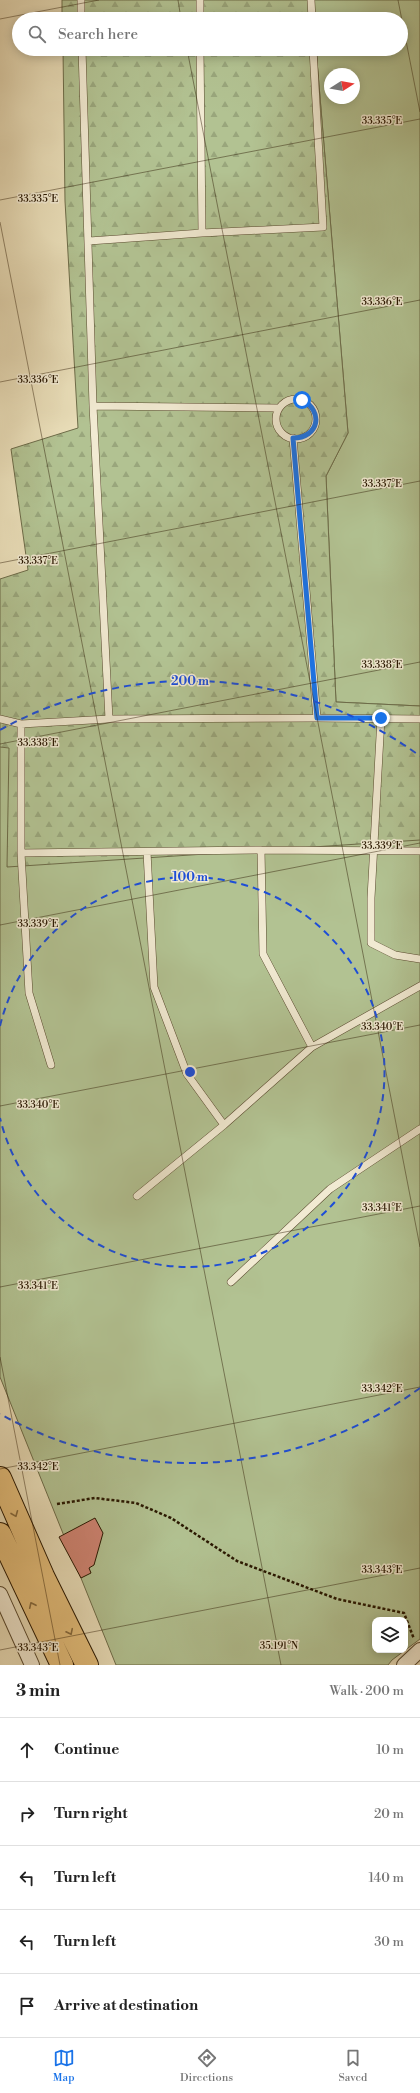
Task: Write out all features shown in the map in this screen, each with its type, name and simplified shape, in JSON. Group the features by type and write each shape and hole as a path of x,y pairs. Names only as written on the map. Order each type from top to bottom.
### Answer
{"main road":[{"path":"0,1478 43,1576 87,1665"},
{"path":"0,1534 62,1665"}],"street":[{"path":"0,1594 32,1665"},
{"path":"404,1665 419,1651"}],"lane":[{"path":"81,0 81,12"},
{"path":"200,0 200,12"},
{"path":"311,0 312,12"},
{"path":"82,56 93,406 109,719"},
{"path":"200,56 202,233"},
{"path":"89,241 202,233 323,227 313,56"},
{"path":"93,406 279,408 290,400 296,399 302,400 313,407 316,420 311,432 306,436 293,438 287,436 278,427 276,420 279,408"},
{"path":"293,438 317,718"},
{"path":"381,718 371,943 395,955 420,959"},
{"path":"0,719 21,724 109,719 420,719"},
{"path":"21,724 21,853 29,993 51,1065"},
{"path":"261,850 263,954 312,1047"},
{"path":"21,853 261,850 420,851"},
{"path":"147,852 154,986 187,1074 224,1125"},
{"path":"137,1196 224,1125 312,1047 420,986"},
{"path":"231,1282 330,1189 420,1129"}],"path":[{"path":"57,1504 95,1498 136,1503 171,1518 236,1561 337,1599 404,1613 419,1651"}],"green space":[{"path":"62,0 312,0 313,12 62,12"},
{"path":"312,0 420,0 420,706 336,702 326,476 348,433 317,56 408,56 408,12 313,12"},
{"path":"63,56 317,56 348,433 326,476 336,702 420,706 420,840 7,867 9,748 0,747 0,579 28,570 11,449 78,428 65,201"},
{"path":"0,709 420,810 420,1639 408,1648 408,1617 372,1617 372,1653 401,1653 388,1665 116,1665 0,1377"}],"building":[{"path":"95,1518 103,1533 94,1565 89,1568 91,1573 81,1578 59,1537"}],"route":[{"path":"302,400 313,407 316,414 315,427 311,432 306,436 293,438 317,718 381,718"}]}
